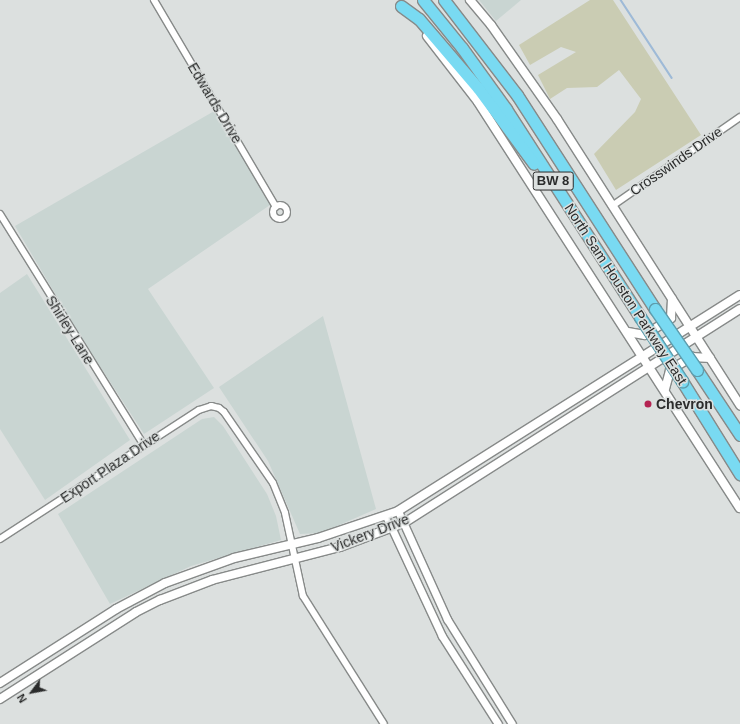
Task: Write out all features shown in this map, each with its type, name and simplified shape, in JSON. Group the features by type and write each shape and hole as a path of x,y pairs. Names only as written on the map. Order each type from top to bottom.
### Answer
{"highway":[{"name":"North Sam Houston Parkway East","path":"423,0 500,100 682,381 740,474"},
{"name":"North Sam Houston Parkway East","path":"444,0 491,58 545,137 655,310 697,370 740,436"},
{"path":"452,0 491,58"},
{"path":"399,3 419,19 478,88 584,229"}],"main road":[{"path":"470,0 525,72 740,405"},
{"name":"North Sam Houston Parkway East","path":"399,3 478,102 652,368 740,508"},
{"name":"Vickery Drive","path":"0,683 116,609 166,583 234,558 292,545 398,511 740,295"},
{"path":"628,332 645,335 671,318 672,298"},
{"name":"Vickery Drive","path":"0,699 136,612 160,600 212,580 340,547 404,524 652,368 740,309"},
{"path":"665,389 670,370 692,357 710,358"},
{"path":"512,439 519,451"},
{"path":"448,480 455,491"}],"street":[{"name":"Edwards Drive","path":"154,0 276,207"},
{"name":"Crosswinds Drive","path":"612,206 740,117"},
{"name":"Shirley Lane","path":"0,214 143,444"},
{"name":"Export Plaza Drive","path":"0,539 143,444 199,410 211,406 224,412 273,483 285,513 292,545"},
{"path":"398,511 437,597 472,661 512,724"},
{"path":"386,516 442,636 498,724"},
{"path":"292,545 303,596 384,724"},
{"path":"426,602 437,597"},
{"path":"462,667 472,661"}],"shaded area":[{"path":"479,0 521,0 496,21"},
{"path":"216,110 270,205 148,289 214,388 144,434 79,334 15,226"},
{"path":"27,274 130,440 45,500 0,429 0,293"},
{"path":"323,316 376,509 321,533 300,534 268,461 219,387"},
{"path":"214,417 223,426 267,494 276,516 281,540 191,566 110,604 58,514 202,419"}],"green space":[{"path":"590,0 613,0 701,135 616,190 594,154 635,112 641,99 619,70 597,87 567,88 550,99 538,75 576,52 561,47 530,65 519,45"}],"waterway":[{"path":"621,0 672,78"}],"place":[{"name":"Chevron","path":"648,404"}]}
